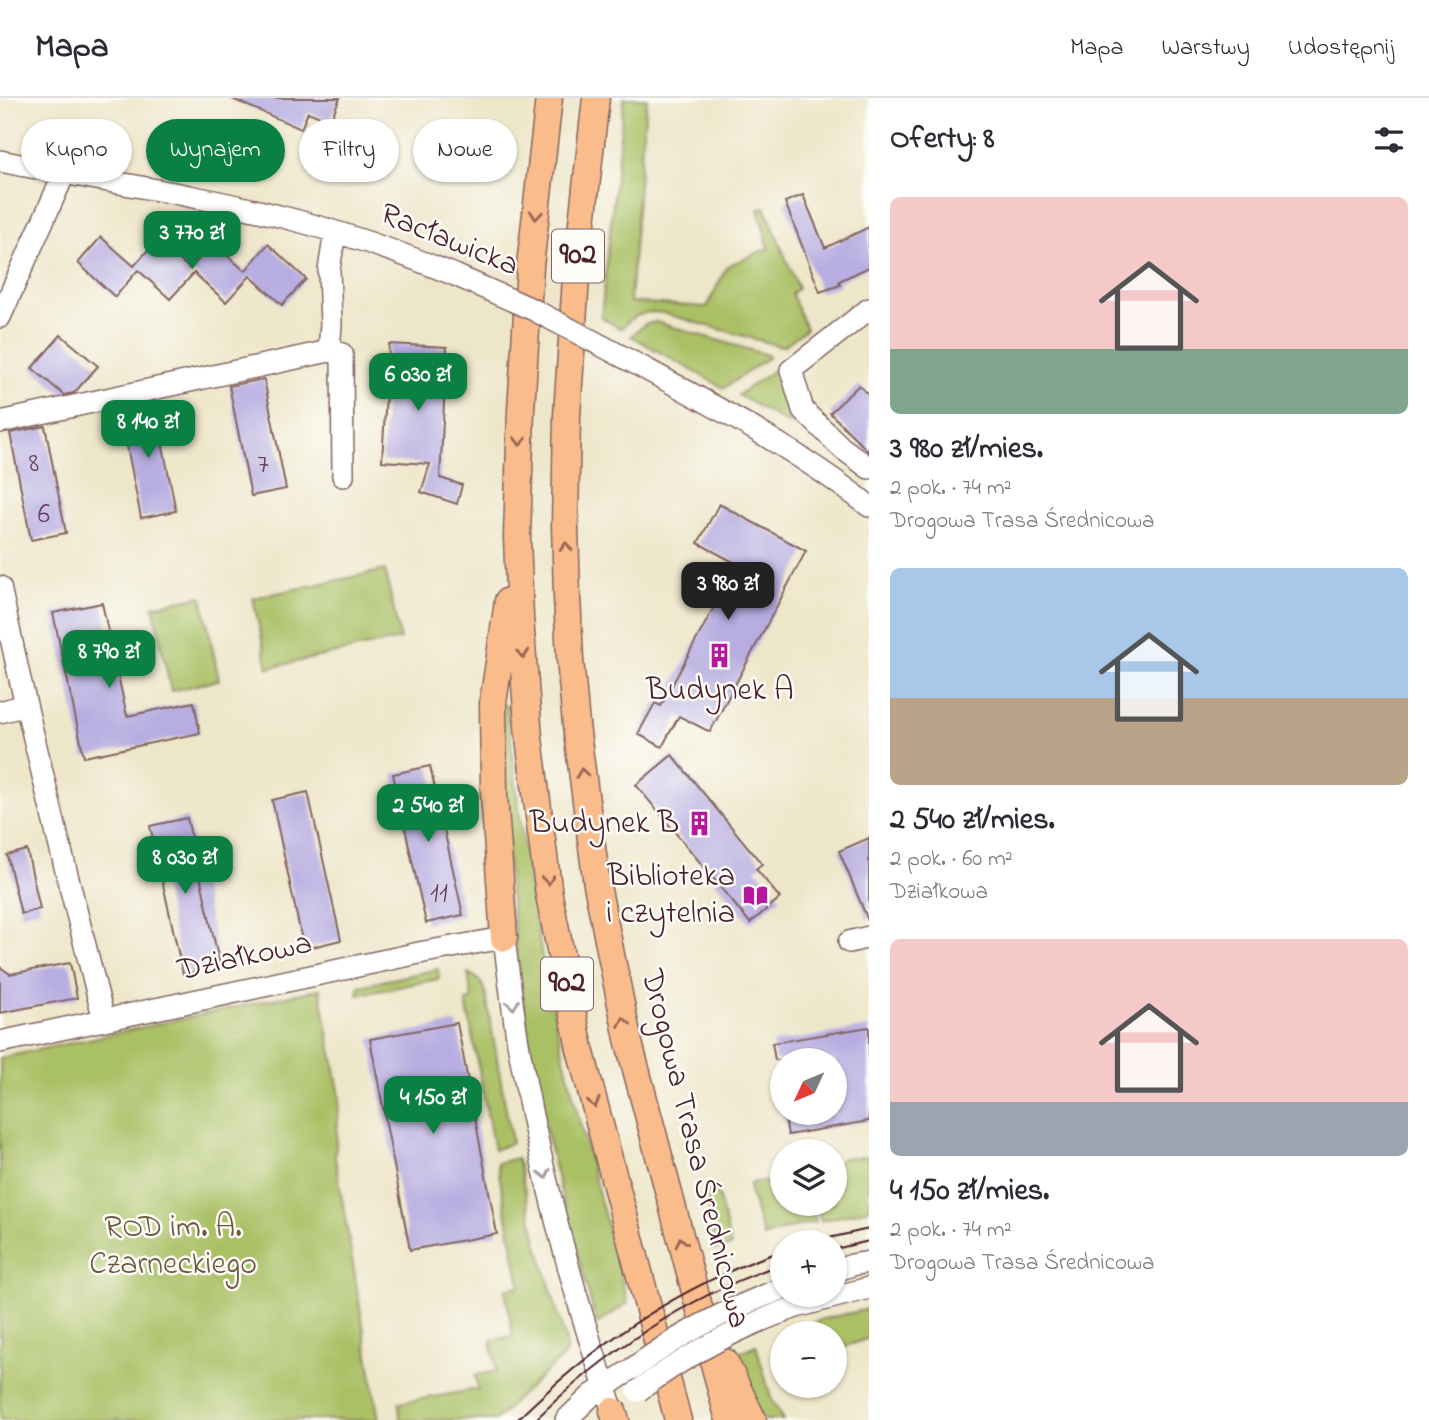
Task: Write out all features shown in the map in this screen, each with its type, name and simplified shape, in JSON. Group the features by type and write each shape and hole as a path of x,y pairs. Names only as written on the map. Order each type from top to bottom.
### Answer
{"main road":[{"name":"902","path":"549,98 530,266 517,537 529,738 549,895 580,1049 678,1420"},
{"name":"Drogowa Trasa Średnicowa","path":"596,98 576,277 567,415 565,526 570,659 582,781 597,885 628,1039 729,1420"},
{"path":"503,938 494,793 493,703 517,537"},
{"path":"698,1308 753,1420"}],"street":[{"name":"Racławicka","path":"0,161 21,165"},
{"path":"0,317 60,182"},
{"name":"Racławicka","path":"108,182 283,217 406,255 455,275 534,310 732,415 869,506"},
{"path":"329,351 329,270 335,232"},
{"path":"869,309 791,370 803,410 842,448 869,468"},
{"path":"0,422 329,351 342,354 343,476"},
{"path":"0,587 57,835 104,1020"},
{"path":"0,712 26,705"},
{"path":"503,938 519,1051 554,1214 609,1409"},
{"name":"Działkowa","path":"0,1042 424,952 503,938"},
{"path":"847,1268 869,1262"},
{"path":"609,1409 668,1370 750,1325 796,1307 869,1288"},
{"path":"609,1409 632,1368 703,1324 770,1295"},
{"path":"566,1420 592,1395 609,1409"}],"green space":[{"path":"624,98 647,98 630,302 707,307 727,266 769,248 758,209 765,207 798,288 792,294 806,329 784,346 663,313 639,315 621,329 601,317"},
{"path":"656,322 769,357 724,388 631,336 645,324"},
{"path":"777,368 794,412 789,424 738,395"},
{"path":"385,570 400,639 268,668 253,598"},
{"path":"202,596 219,680 171,691 153,606"},
{"path":"504,705 508,708 524,850 547,981 579,1120 628,1303 597,1324 554,1164 529,1043 509,887"},
{"path":"438,969 439,979 358,995 359,986"},
{"path":"468,973 478,980 485,991 512,1143 494,1150 466,1001 472,1000"},
{"name":"ROD im. A. Czarneckiego","path":"320,989 340,1096 335,1157 379,1420 0,1420 0,1058"},
{"path":"869,1156 869,1209 847,1214 847,1158"},
{"path":"517,1158 538,1245 567,1345 566,1352 496,1420 400,1420 399,1403 478,1389 475,1375 497,1371 491,1340 513,1336 505,1289 520,1286 497,1163"},
{"path":"770,1182 770,1216 814,1216 816,1222 783,1230 770,1230 770,1235 763,1237 750,1184"},
{"path":"717,1189 731,1246 715,1250 706,1191"},
{"path":"820,1216 841,1216 821,1221"},
{"path":"869,1309 869,1338 847,1346 847,1321 818,1321"},
{"path":"756,1345 770,1398 783,1420 762,1420 738,1353"}],"building":[{"path":"230,98 340,98 331,119 308,112 305,119 299,119 299,128 285,122 285,119 278,119"},
{"path":"803,195 825,248 869,227 869,267 839,281 840,285 820,292 785,202"},
{"path":"101,237 134,266 157,240 190,269 213,243 245,271 268,244 306,279 282,305 250,276 226,302 194,273 170,299 138,270 115,297 78,263"},
{"path":"61,335 98,366 74,393 64,395 32,368"},
{"path":"389,344 447,347 440,478 462,485 457,504 421,492 430,464 382,461"},
{"path":"264,379 286,489 251,496 229,386"},
{"path":"859,385 869,395 869,452 830,413"},
{"path":"154,402 176,511 141,518 120,410"},
{"path":"45,426 66,533 31,540 10,433"},
{"path":"719,504 806,551 710,732 679,716 662,747 638,734 655,703 661,706 737,564 698,543"},
{"path":"102,603 127,716 194,702 200,733 84,757 53,613"},
{"name":"Budynek B","path":"672,755 762,864 756,869 780,898 750,923 636,785"},
{"path":"430,766 463,915 426,923 393,774"},
{"path":"308,792 341,940 304,949 272,800"},
{"path":"187,818 220,966 183,974 150,826"},
{"path":"869,838 869,923 839,851"},
{"path":"27,850 40,909 21,914 7,855"},
{"path":"70,963 77,998 0,1013 0,967 10,974"},
{"path":"457,1023 497,1234 410,1250 370,1039"},
{"path":"869,1027 869,1121 847,1125 847,1048 773,1048 772,1043"},
{"path":"786,1125 846,1125 788,1135"}],"tram line":[{"path":"847,1234 869,1229"},
{"path":"847,1246 869,1241"},
{"path":"517,1420 576,1367 640,1320 708,1281 770,1255"},
{"path":"535,1420 590,1371 650,1328 714,1292 770,1268"}],"place":[{"name":"Budynek A","path":"720,655"},
{"name":"Budynek B","path":"699,824"},
{"name":"Biblioteka i czytelnia","path":"755,895"}]}
